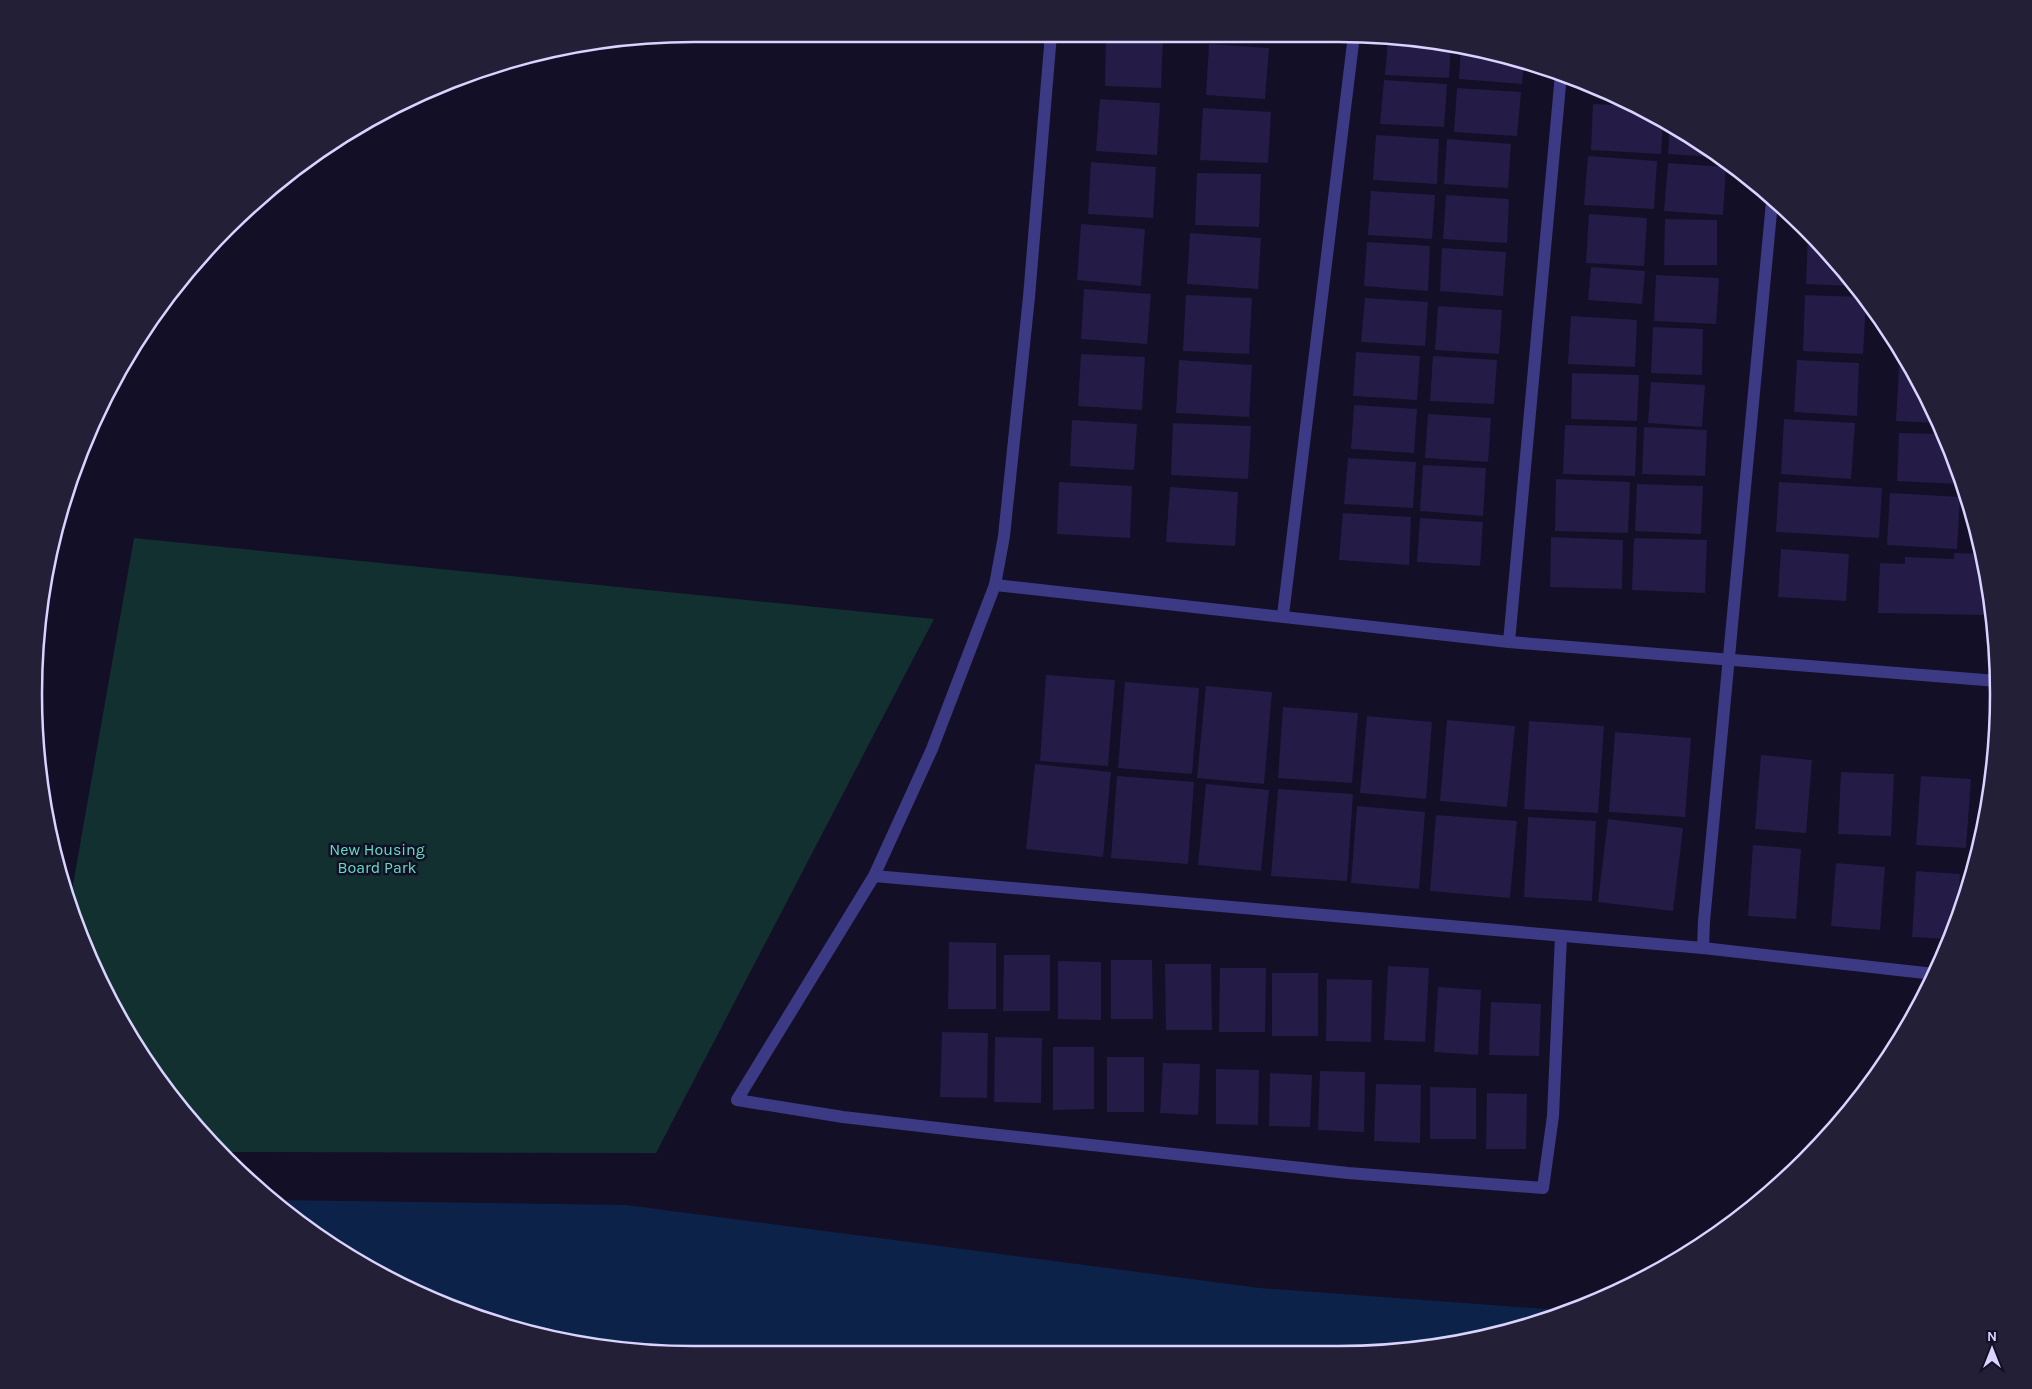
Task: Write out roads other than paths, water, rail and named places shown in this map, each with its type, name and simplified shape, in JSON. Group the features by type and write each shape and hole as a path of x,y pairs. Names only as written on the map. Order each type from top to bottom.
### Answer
{"street":[{"path":"1050,42 1030,297 1005,527 995,585 932,749 874,876 737,1100 843,1117 972,1132 1348,1173 1543,1188 1553,1116 1561,936"},
{"path":"1283,616 1353,43"},
{"path":"1508,642 1561,82"},
{"path":"1703,948 1728,658 1771,208"},
{"path":"995,585 1508,642 1728,658 1989,680"},
{"path":"874,876 1703,948 1927,973"}],"water":[{"path":"283,1200 626,1205 1260,1288 1554,1309 1465,1334 1423,1341 1380,1345 652,1345 609,1341 567,1334 485,1312 445,1297 368,1259 332,1237"}],"park label":[{"name":"New Housing Board Park","path":"377,858"}]}
